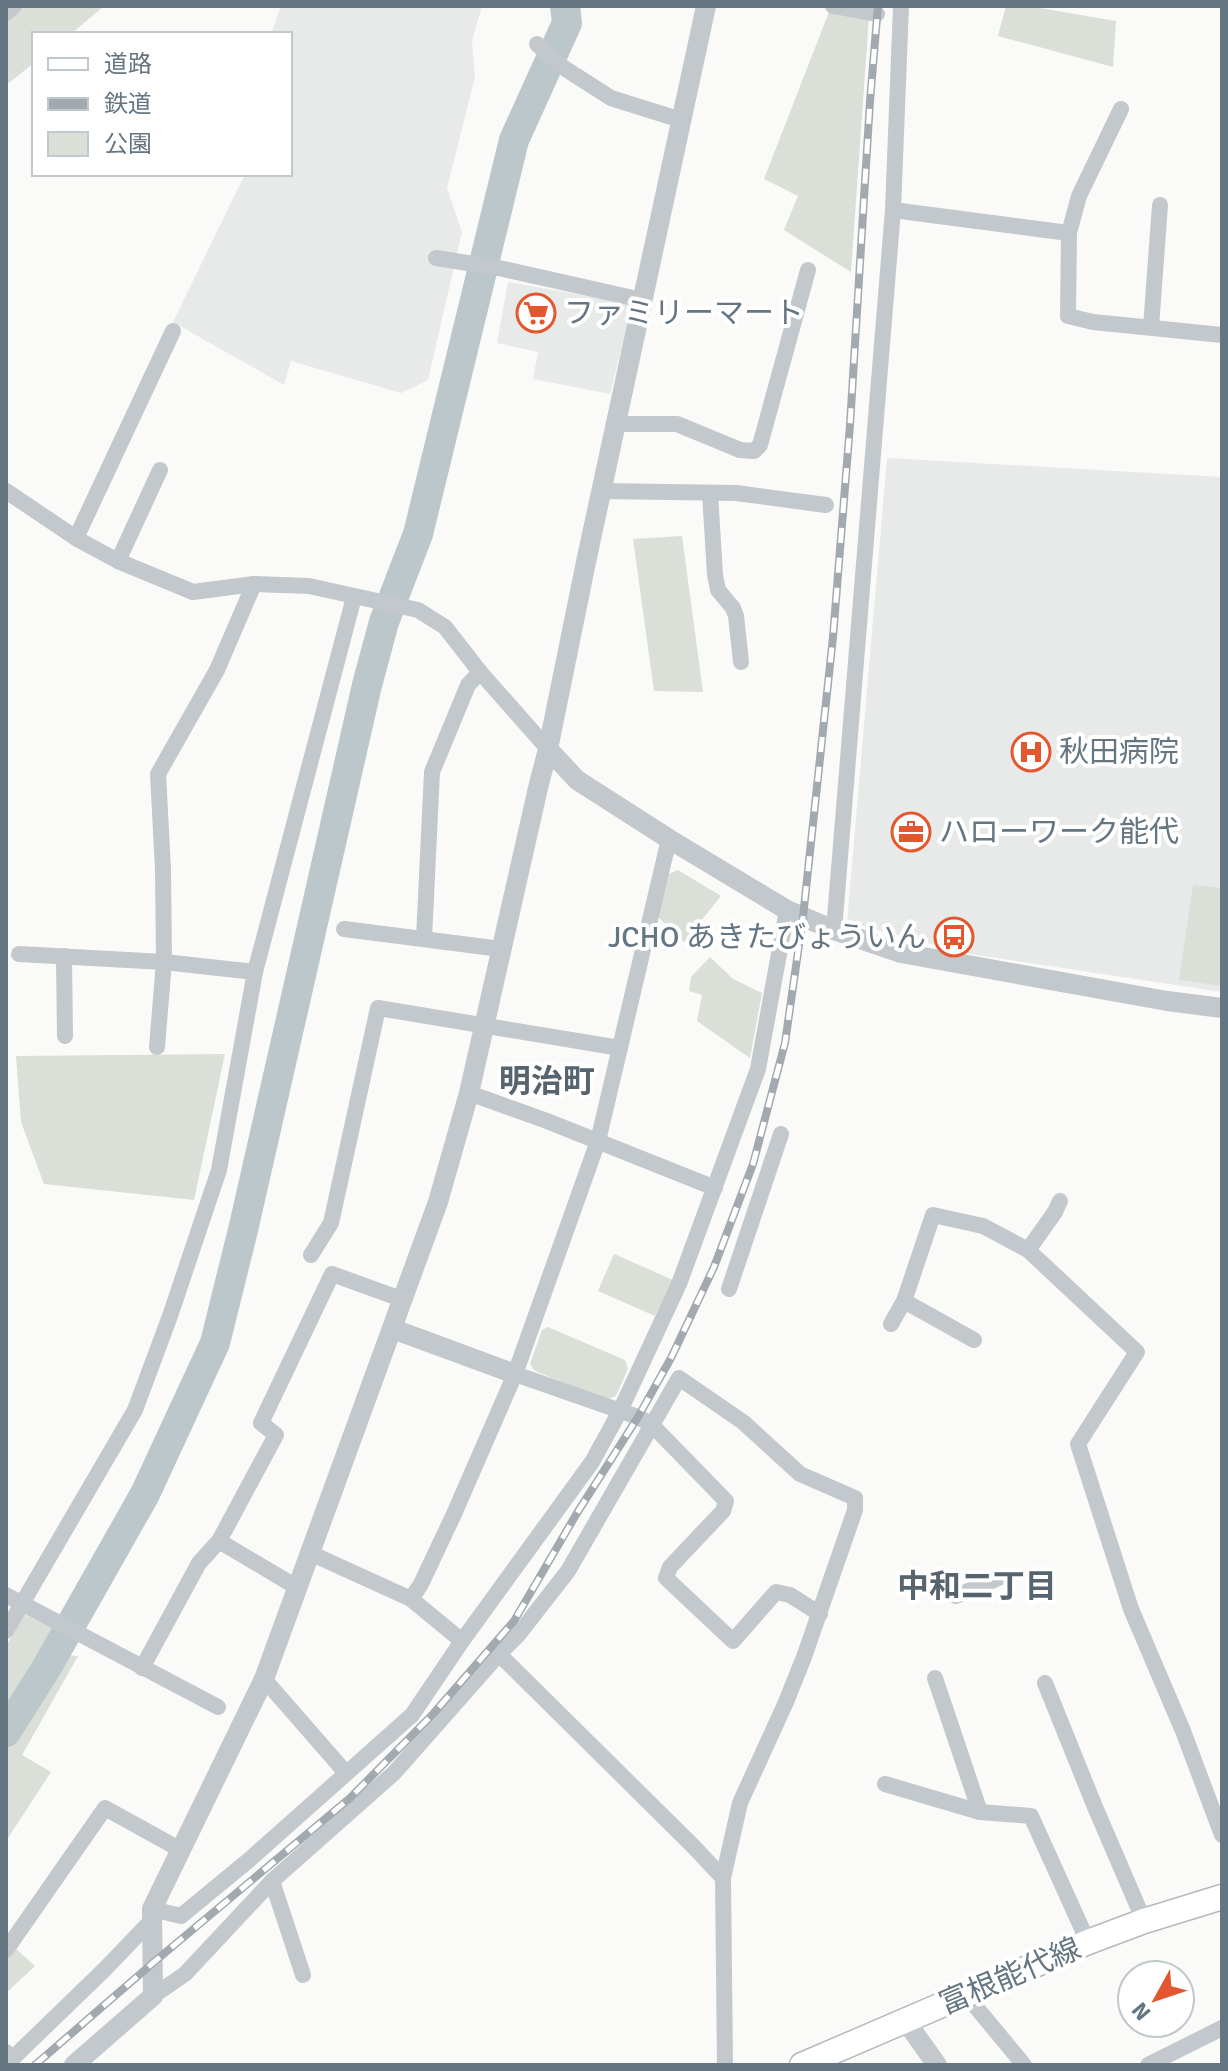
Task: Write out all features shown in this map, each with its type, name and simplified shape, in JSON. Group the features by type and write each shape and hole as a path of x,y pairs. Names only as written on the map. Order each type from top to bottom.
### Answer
{"main road":[{"name":"富根能代線","path":"802,2065 1088,1942 1222,1897"}],"street":[{"path":"6,13 14,6"},
{"path":"6,2052 13,2058 152,1914 264,1679 438,1202 469,1093 548,749 706,6"},
{"path":"833,6 877,14"},
{"path":"834,930 893,210 901,6"},
{"path":"537,44 561,66 611,98 681,120"},
{"path":"1121,109 1079,196 1069,233 1068,316 1093,322 1222,335"},
{"path":"1151,327 1160,205"},
{"path":"893,210 1069,233"},
{"path":"436,258 499,268 642,300"},
{"path":"615,424 677,424 740,450 754,451 764,433 808,270"},
{"path":"76,538 173,331"},
{"path":"118,561 160,470"},
{"path":"6,491 76,538 118,561 193,592 254,584 309,586 418,610 445,627 480,672 577,780 787,910 834,930 901,953 1222,1008"},
{"path":"601,491 736,493 826,505"},
{"path":"710,493 715,575 718,590 736,616 741,662"},
{"path":"157,1047 164,962 158,774 217,670 254,584"},
{"path":"6,1631 28,1606 135,1410 170,1316 219,1170 255,972 361,598"},
{"path":"424,938 432,772 468,685 480,672"},
{"path":"411,1599 454,1514 515,1374 598,1141 669,839"},
{"path":"152,1914 181,1916 412,1715 592,1462 620,1411 679,1284 758,1069 787,910"},
{"path":"344,929 501,949"},
{"path":"19,954 164,962 255,972"},
{"path":"64,956 65,1036"},
{"path":"311,1255 331,1223 378,1008 620,1048"},
{"path":"469,1093 715,1188"},
{"path":"729,1289 781,1134"},
{"path":"1028,1250 1060,1201"},
{"path":"891,1324 904,1301 933,1215 983,1226 1028,1250 1137,1352 1078,1444 1131,1609 1183,1731 1222,1835"},
{"path":"142,1668 199,1563 219,1541 276,1435 261,1423 332,1274 404,1300"},
{"path":"904,1301 974,1340"},
{"path":"393,1329 638,1417 652,1425 726,1501 723,1511 670,1567 666,1578 733,1641 776,1592 790,1595 820,1614"},
{"path":"74,2065 153,1996 185,1974 272,1881 394,1773 518,1635 568,1571 679,1378 743,1422 800,1474 855,1498 855,1510 820,1614 786,1702 740,1803 723,1878 725,2065"},
{"path":"219,1541 297,1590"},
{"path":"310,1553 411,1599 462,1641"},
{"path":"956,1596 1001,1577"},
{"path":"6,1595 218,1707"},
{"path":"499,1654 723,1878"},
{"path":"935,1678 980,1812"},
{"path":"264,1679 346,1773"},
{"path":"1045,1683 1144,1921"},
{"path":"885,1784 980,1812 1031,1816 1088,1942"},
{"path":"6,1950 105,1808 181,1850"},
{"path":"272,1881 303,1975"},
{"path":"152,1914 153,1996"},
{"path":"966,1995 1024,2065"},
{"path":"905,2020 937,2065"},
{"path":"1148,2065 1222,2028"}],"shaded area":[{"path":"281,6 482,6 472,41 475,77 447,188 462,232 428,380 401,393 291,361 284,385 173,322 244,176 292,176 292,32 272,32"},
{"path":"508,282 633,304 610,394 533,379 538,352 497,343"},
{"name":"秋田病院","path":"887,458 1222,477 1222,992 970,954 847,922"}],"green space":[{"path":"6,6 104,6 73,32 32,32 32,65 6,85"},
{"path":"1006,6 1028,6 1116,21 1113,67 998,36"},
{"path":"829,12 869,16 851,272 784,230 798,196 764,179"},
{"path":"682,536 703,692 654,691 633,539"},
{"path":"678,870 721,896 684,942 658,917 669,874"},
{"path":"1193,885 1222,888 1222,986 1179,980"},
{"path":"710,957 733,979 762,993 750,1058 697,1021 702,995 689,991 691,977"},
{"path":"225,1054 194,1200 44,1184 21,1122 16,1056"},
{"path":"614,1254 673,1280 655,1316 598,1291"},
{"path":"548,1327 625,1360 628,1369 616,1396 605,1400 535,1371 530,1364 542,1330"},
{"path":"24,1614 61,1632 48,1654 78,1656 22,1755 51,1772 6,1841 6,1646"},
{"path":"14,1947 35,1966 6,1993 6,1958"}],"waterway":[{"path":"6,1732 47,1667 145,1494 215,1343 367,685 384,622 418,534 514,140 567,23 565,6"}],"railway":[{"path":"35,2065 350,1798 433,1714 514,1621 638,1417 671,1358 714,1267 753,1164 785,1043 803,917 833,637 878,6"}],"place":[{"name":"ファミリーマート","path":"536,313"},
{"name":"秋田病院","path":"1031,752"},
{"name":"ハローワーク能代","path":"911,832"},
{"name":"JCHO あきたびょういん","path":"954,937"}],"district":[{"name":"明治町","path":"547,1081"},
{"name":"中和二丁目","path":"977,1586"}]}
